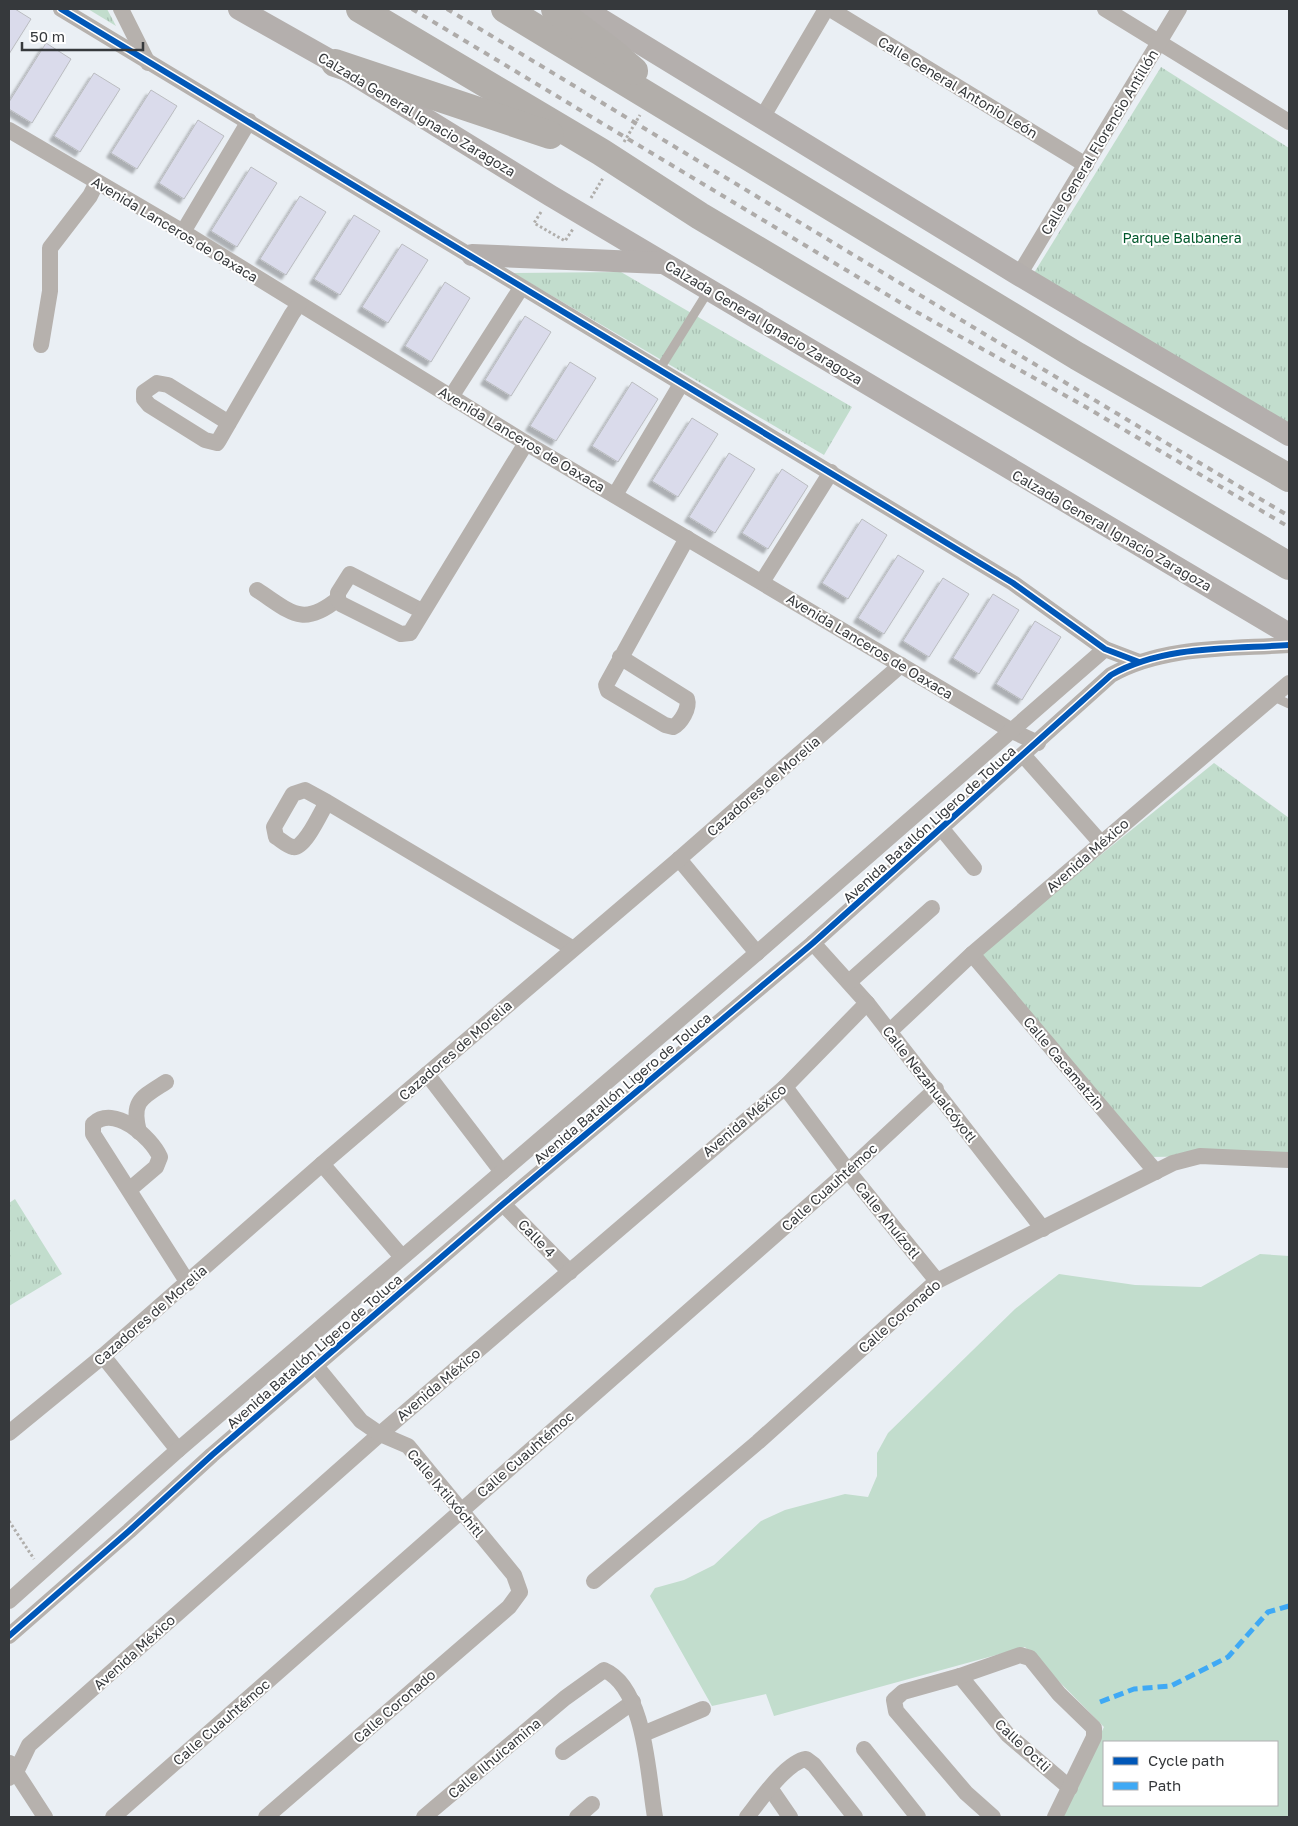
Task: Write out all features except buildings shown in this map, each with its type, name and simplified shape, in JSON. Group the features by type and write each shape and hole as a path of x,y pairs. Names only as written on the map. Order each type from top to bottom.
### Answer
{"highway":[{"path":"360,9 600,152 700,216 1289,566"},
{"path":"506,9 1077,356 1289,478"},
{"path":"555,9 613,52 676,112"},
{"path":"335,63 600,152"}],"main road":[{"name":"Calzada General Ignacio Zaragoza","path":"239,9 335,63 551,196 1289,634"},
{"path":"584,9 1019,275 1289,435"},
{"path":"472,255 666,263"}],"street":[{"path":"61,9 148,63 249,121 472,255 521,288 831,472 1013,583 1104,649 1139,662"},
{"path":"122,9 148,63"},
{"path":"762,118 826,9"},
{"name":"Calle General Antonio León","path":"830,9 1086,165"},
{"path":"1105,9 1289,122"},
{"name":"Calle General Florencio Antillón","path":"1019,275 1179,9"},
{"path":"183,232 249,121"},
{"name":"Avenida Lanceros de Oaxaca","path":"11,136 97,182 183,232 526,443 1012,731 1038,743"},
{"path":"41,345 50,291 50,248 90,196 97,182"},
{"path":"451,397 521,288"},
{"path":"229,423 168,385 157,383 144,392 144,399 148,405 209,442 217,443 229,423 299,304"},
{"path":"615,495 681,384"},
{"path":"422,611 350,574 338,593 338,600 341,604 404,635 412,631 422,611 526,443"},
{"path":"762,582 831,472"},
{"path":"620,658 687,699 688,706 678,724 673,727 665,725 608,690 607,682 620,658 687,538"},
{"path":"257,590 289,611 301,615 312,616 323,611 338,600"},
{"name":"Avenida Batallón Ligero de Toluca","path":"9,1636 503,1204 813,943 1024,756 1111,675 1139,662 1196,651 1289,645"},
{"name":"Avenida Batallón Ligero de Toluca","path":"9,1601 178,1450 757,953 1104,649"},
{"name":"Cazadores de Morelia","path":"9,1433 188,1283 322,1164 572,948 679,859 901,665"},
{"name":"Avenida México","path":"889,1032 972,954 1289,683"},
{"path":"1024,756 1101,842"},
{"path":"327,802 572,948"},
{"path":"942,829 974,868"},
{"path":"679,859 757,953"},
{"path":"849,982 932,908"},
{"name":"Calle Nezahualcóyotl","path":"813,943 867,1003 936,1089 1043,1229"},
{"name":"Calle Cacamatzin","path":"972,954 1156,1172"},
{"name":"Avenida México","path":"11,1770 29,1745 380,1434 785,1087 867,1003"},
{"path":"427,1074 502,1172"},
{"path":"139,1132 134,1114 136,1106 142,1097 166,1082"},
{"name":"Calle Ahuízotl","path":"785,1087 848,1171 937,1281"},
{"name":"Calle Cuauhtémoc","path":"113,1817 848,1171 936,1089"},
{"path":"130,1190 159,1162 158,1153 139,1132 122,1120 108,1116 99,1118 94,1124 93,1134 188,1283"},
{"name":"Calle Coronado","path":"594,1581 758,1442 937,1281 1173,1162 1200,1156 1289,1160"},
{"path":"322,1164 402,1256"},
{"name":"Calle 4","path":"503,1204 570,1272"},
{"path":"103,1356 178,1450"},
{"name":"Calle Ixtilxóchitl","path":"316,1366 361,1421 380,1434 408,1446 514,1575 520,1592"},
{"path":"40,1574 54,1595"},
{"name":"Calle Coronado","path":"266,1817 508,1607 520,1592"},
{"path":"992,1817 966,1793 896,1711 894,1700 903,1692 960,1676 1016,1655 1030,1658 1059,1694 1094,1728 1094,1737 1055,1817"},
{"name":"Calle Ilhuicamina","path":"424,1817 565,1698 604,1670 615,1677 633,1702"},
{"name":"Calle Octli","path":"960,1676 1008,1735 1070,1788"},
{"path":"563,1752 633,1702 643,1734 655,1817"},
{"path":"643,1734 703,1709"},
{"path":"864,1749 918,1817"},
{"path":"747,1817 770,1788 796,1763 806,1759 814,1765 855,1817"},
{"path":"11,1770 44,1817"},
{"path":"770,1788 790,1817"},
{"path":"577,1817 592,1804"}],"lane":[{"path":"659,370 710,290"},
{"path":"1274,697 1289,704"}],"path":[{"path":"534,223 565,241"},
{"path":"9,1522 34,1560 40,1574"}],"green space":[{"path":"88,9 107,9 116,26"},
{"name":"Parque Balbanera","path":"1161,67 1289,148 1289,425 1034,273"},
{"path":"621,272 852,407 824,455 513,273"},
{"path":"1214,763 1289,818 1289,1155 1149,1157 977,955"},
{"path":"15,1199 62,1274 9,1306 9,1203"},
{"path":"1260,1254 1289,1256 1289,1817 1061,1817 1104,1727 1025,1647 774,1716 766,1694 712,1706 650,1596 655,1588 684,1580 714,1565 761,1521 785,1510 845,1494 868,1497 877,1476 877,1453 888,1433 1015,1309 1059,1274 1135,1285 1201,1287"}],"railway":[{"path":"412,9 906,306 1084,406 1289,527"},
{"path":"447,9 972,327 1289,516"}],"marked path":[{"path":"1100,1702 1134,1689 1171,1686 1228,1657 1268,1612 1289,1606"}],"cycle path":[{"path":"61,9 1013,583 1105,649 1139,662"},
{"path":"9,1636 212,1455 503,1204 813,943 1111,675 1131,665 1175,653 1221,648 1289,645"}]}
